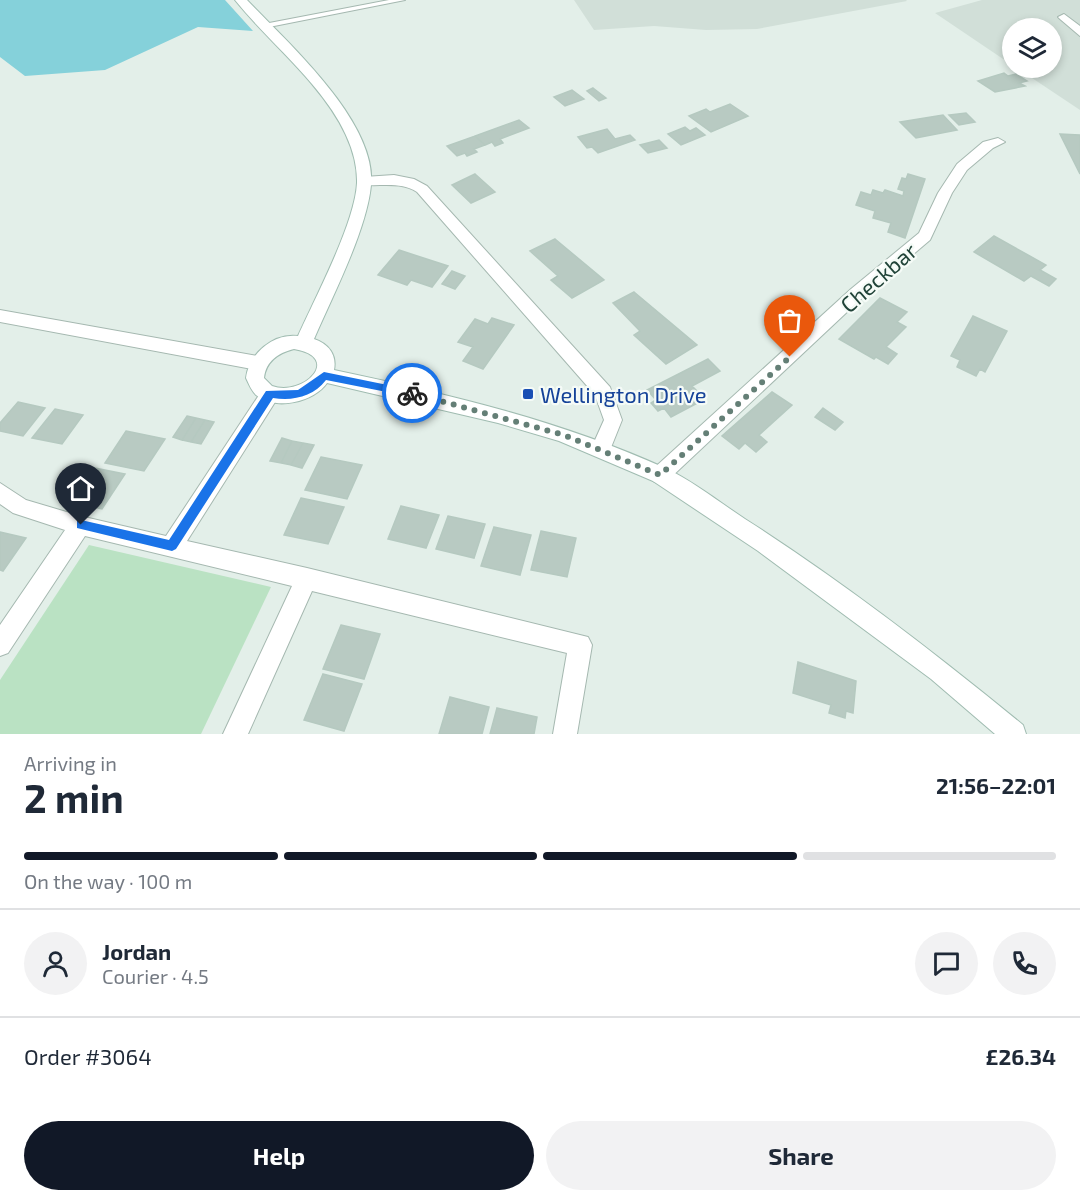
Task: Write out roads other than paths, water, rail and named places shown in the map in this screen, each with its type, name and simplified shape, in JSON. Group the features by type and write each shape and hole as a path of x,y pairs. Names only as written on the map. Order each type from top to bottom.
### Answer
{"street":[{"path":"241,0 318,83 351,129 360,149 364,181 347,242 304,343"},
{"path":"1080,14 1064,16 1080,32"},
{"name":"Checkbar","path":"660,475 857,293 925,236 945,193 962,167 988,145 998,142"},
{"path":"364,181 402,180 414,182 422,189 603,392 613,420 602,449"},
{"path":"0,316 258,363"},
{"path":"304,343 322,351 326,358 324,375 318,383 301,394 290,396 270,394 258,385 255,378 258,363 273,349 283,345 304,343"},
{"path":"324,375 476,410 564,435 660,475 775,551 939,671 1014,734"},
{"path":"172,546 270,394"},
{"path":"0,492 20,507 81,525 580,645 565,734"},
{"path":"0,645 81,525"},
{"path":"235,734 307,578"}],"lane":[{"path":"264,26 401,0"}],"water":[{"path":"0,0 225,0 253,31 198,27 105,70 25,76 0,57"}],"place":[{"name":"Wellington Drive","path":"528,394"}]}
